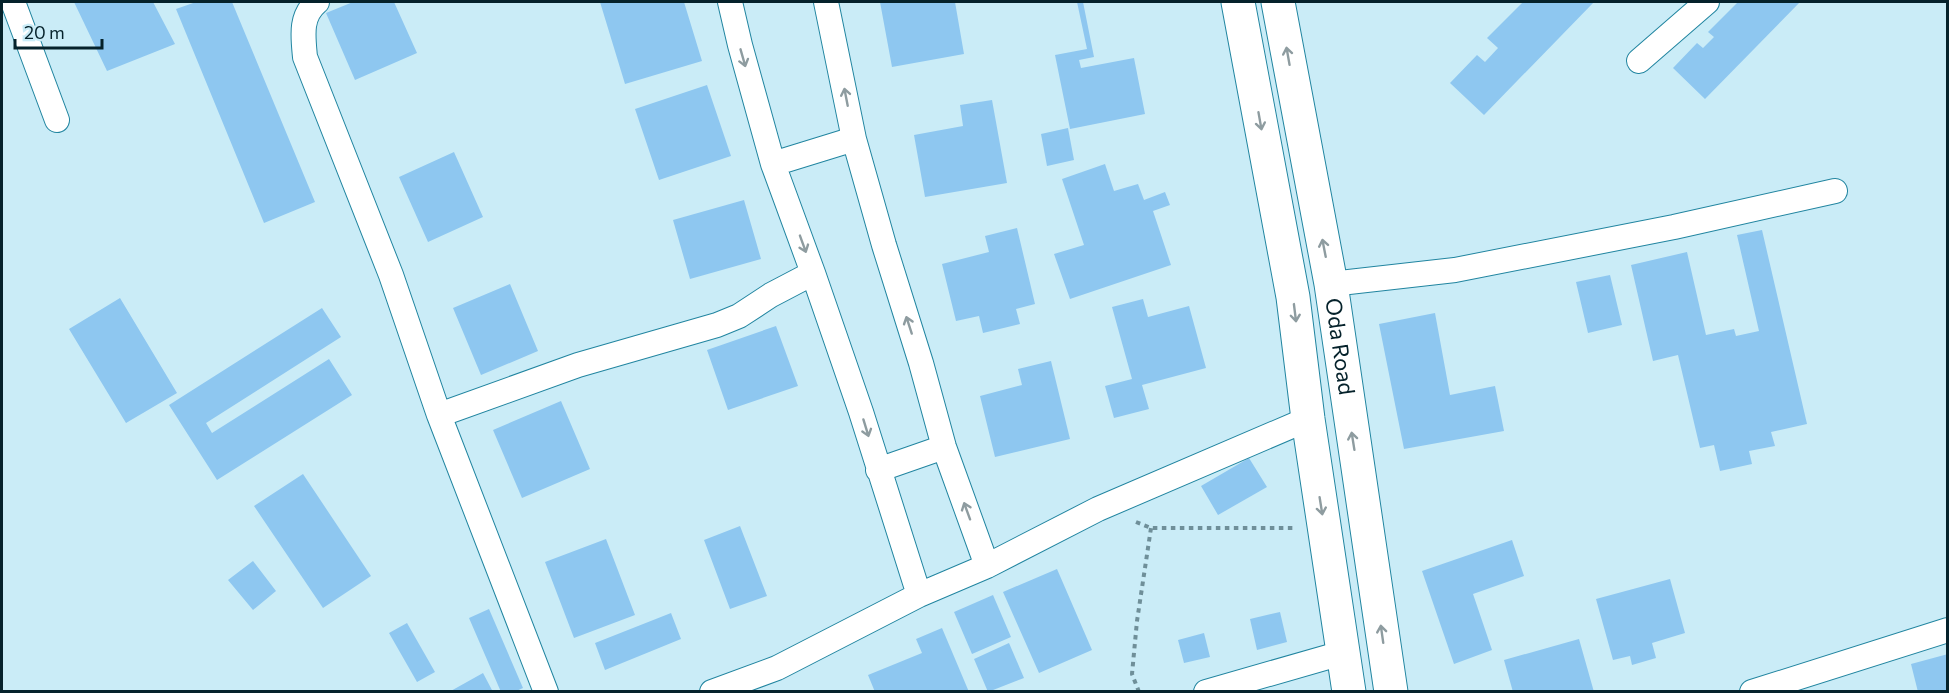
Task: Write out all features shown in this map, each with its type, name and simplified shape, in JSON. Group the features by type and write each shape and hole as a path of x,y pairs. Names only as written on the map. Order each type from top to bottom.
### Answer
{"street":[{"path":"13,2 57,120"},
{"path":"318,2 310,8 303,29 304,57 391,275 440,416 546,692"},
{"path":"730,2 773,164 861,412 919,595"},
{"path":"826,2 854,139 944,447 987,566"},
{"name":"Oda Road","path":"1238,2 1293,297 1308,419 1349,692"},
{"name":"Oda Road","path":"1278,2 1331,284 1391,692"},
{"path":"1639,61 1707,2"},
{"path":"773,164 854,139"},
{"path":"1331,284 1467,268 1674,227 1835,191"},
{"path":"440,416 578,365 717,325 739,316 771,295 813,273"},
{"path":"712,692 777,668 919,595 987,566 1098,509 1308,419"},
{"path":"878,470 944,447"},
{"path":"1752,692 1947,630"},
{"path":"1206,692 1342,653"}],"path":[{"path":"1098,509 1151,528 1324,528"},
{"path":"1139,692 1132,674 1137,621 1151,528"}],"building":[{"path":"74,2 153,2 175,44 107,71"},
{"path":"196,2 232,2 315,202 264,223 176,9"},
{"path":"353,2 394,2 417,53 355,80 326,13"},
{"path":"600,2 684,2 702,61 625,84"},
{"path":"880,2 955,2 964,54 892,67"},
{"path":"1077,2 1083,2 1094,57 1079,60 1081,68 1134,58 1145,114 1070,129 1055,55 1087,49"},
{"path":"1523,2 1594,2 1484,115 1450,83 1477,55 1485,62 1498,48 1487,38"},
{"path":"1738,2 1800,2 1705,99 1673,68 1697,43 1703,48 1714,37 1708,32"},
{"path":"707,85 731,156 659,180 635,109"},
{"path":"992,100 1007,183 925,197 914,135 963,126 960,105"},
{"path":"1068,128 1074,160 1047,166 1041,134"},
{"path":"454,152 483,217 428,242 399,177"},
{"path":"1105,164 1114,191 1138,184 1144,200 1165,192 1170,205 1153,211 1171,265 1070,299 1054,254 1084,245 1062,179"},
{"path":"744,200 761,259 690,279 673,220"},
{"path":"1017,228 1035,304 1016,309 1020,324 983,333 979,316 956,321 942,264 989,252 985,236"},
{"path":"1762,230 1807,424 1771,432 1775,446 1749,451 1752,464 1720,471 1714,445 1700,448 1678,355 1653,361 1631,265 1687,252 1706,335 1734,329 1736,336 1759,331 1737,235"},
{"path":"1610,275 1622,325 1588,333 1576,282"},
{"path":"510,284 538,351 481,375 453,308"},
{"path":"120,298 177,393 126,423 69,329"},
{"path":"1143,299 1148,317 1189,306 1206,368 1142,385 1149,409 1114,418 1105,386 1132,379 1112,307"},
{"path":"322,308 341,337 206,423 212,433 329,359 352,395 217,480 169,405"},
{"path":"1435,313 1450,395 1495,386 1504,431 1404,449 1379,324"},
{"path":"776,326 798,386 728,410 707,350"},
{"path":"1051,361 1070,439 995,457 980,396 1022,385 1018,369"},
{"path":"561,401 590,469 522,498 493,430"},
{"path":"1249,458 1267,487 1218,515 1201,486"},
{"path":"303,474 371,576 323,608 254,506"},
{"path":"740,526 767,596 730,609 704,540"},
{"path":"606,539 635,615 574,638 545,562"},
{"path":"1512,540 1524,576 1473,594 1492,650 1454,664 1422,571"},
{"path":"253,561 276,591 253,610 228,580"},
{"path":"1057,569 1092,650 1039,673 1003,592"},
{"path":"1670,579 1685,633 1652,643 1656,658 1632,665 1630,656 1613,660 1596,599"},
{"path":"993,595 1011,637 972,654 954,612"},
{"path":"489,609 523,688 514,692 501,692 469,618"},
{"path":"1280,612 1287,642 1257,650 1250,619"},
{"path":"671,613 681,639 605,670 595,643"},
{"path":"407,623 435,672 417,682 389,633"},
{"path":"942,628 969,692 875,692 868,675 922,653 916,639"},
{"path":"1204,633 1210,657 1184,663 1178,640"},
{"path":"1579,639 1594,692 1513,692 1504,660"},
{"path":"1009,643 1024,678 988,692 974,659"},
{"path":"1948,654 1948,692 1918,692 1911,664"},
{"path":"483,673 493,692 449,692"}]}
